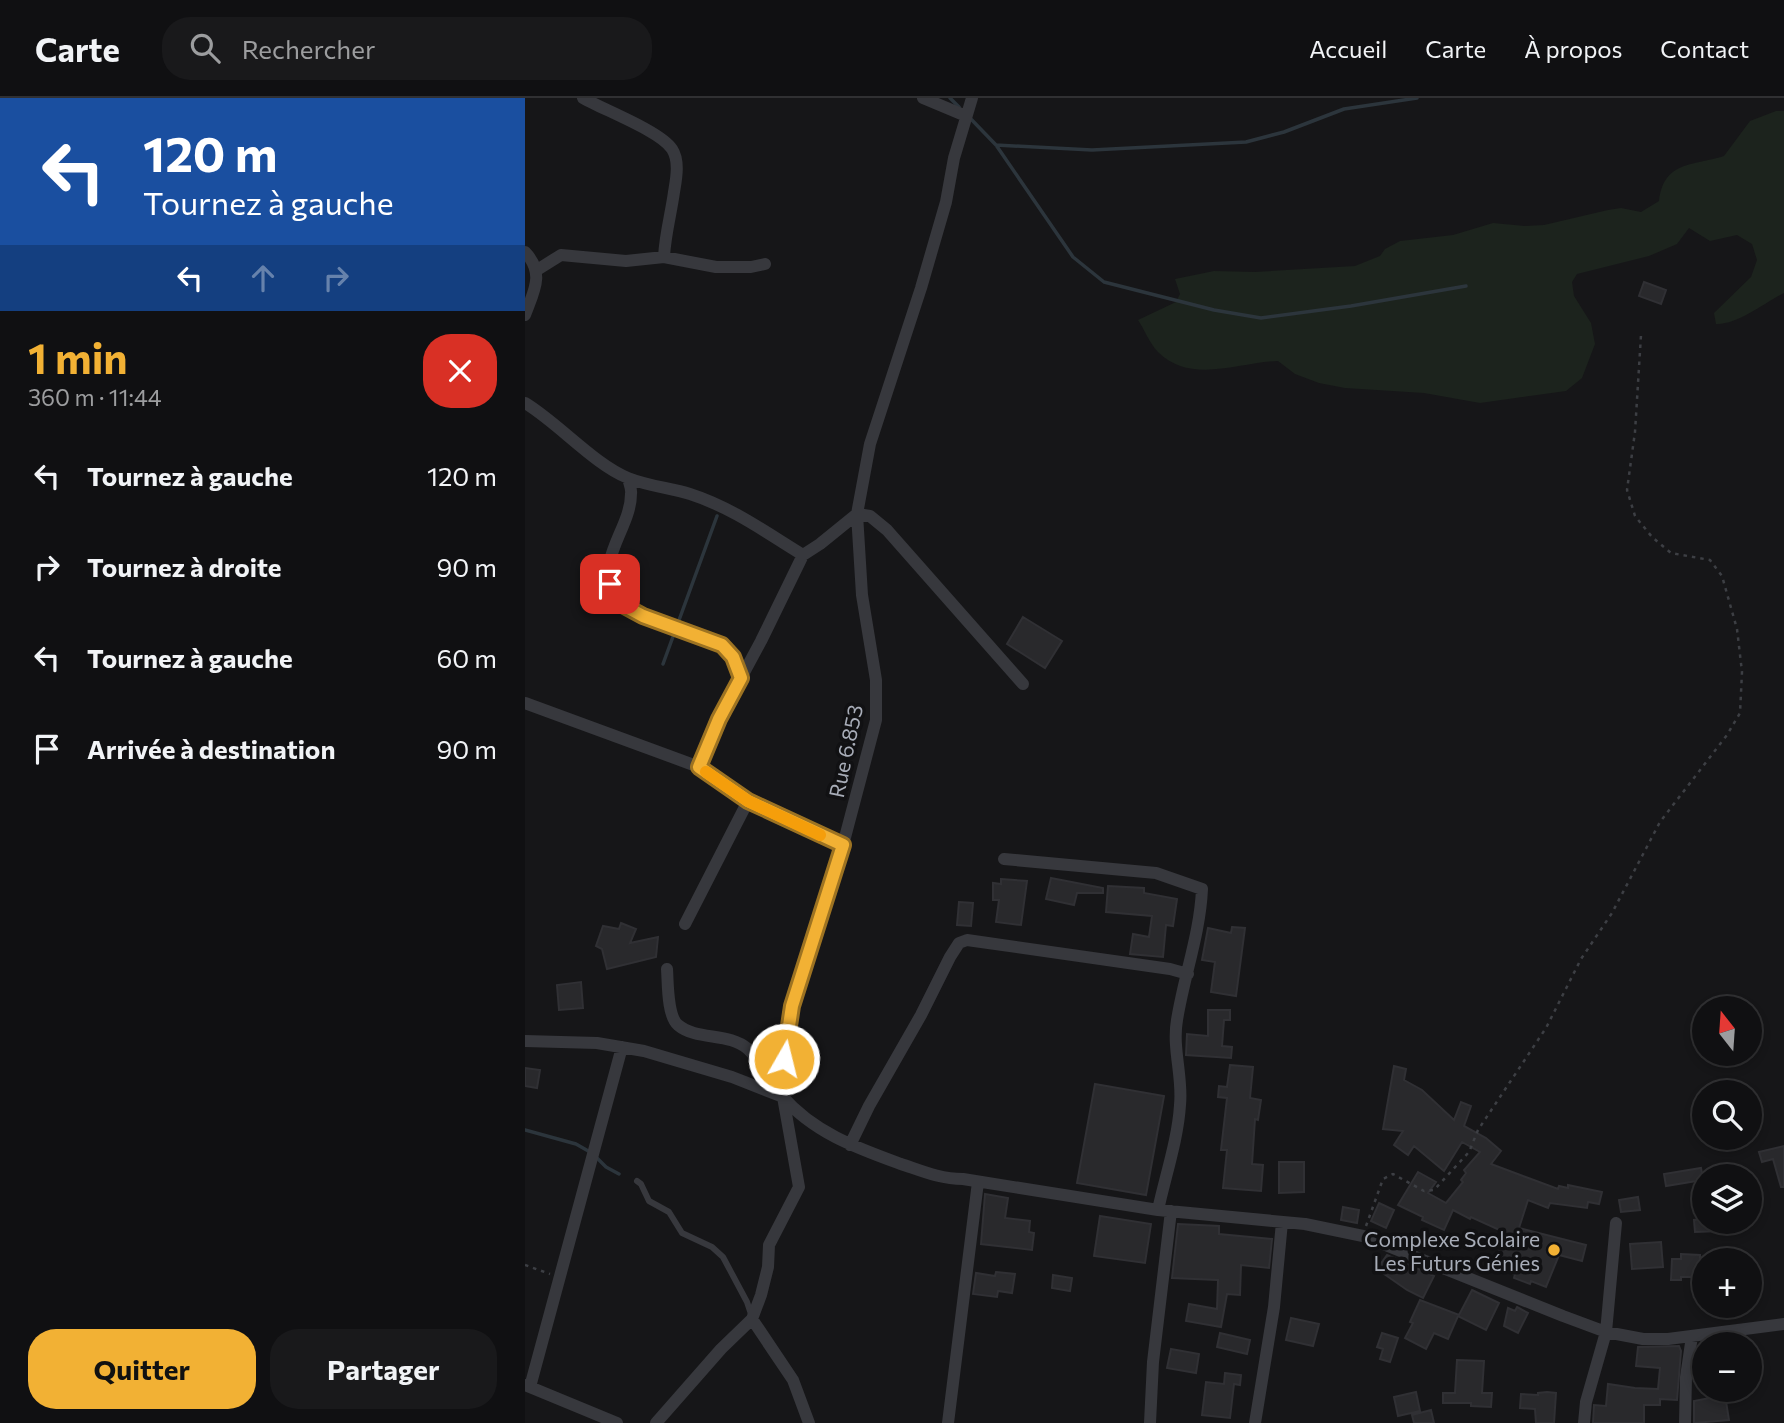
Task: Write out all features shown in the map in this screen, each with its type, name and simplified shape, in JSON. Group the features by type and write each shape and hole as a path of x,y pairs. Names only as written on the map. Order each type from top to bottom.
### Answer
{"street":[{"path":"583,98 660,138 672,149 676,176 664,257"},
{"path":"923,98 966,116"},
{"name":"Rue 6.853","path":"752,1319 768,1267 769,1245 799,1187 783,1097 784,1059 792,1006 843,845 876,720 876,680 862,595 857,514 870,444 921,288 972,98"},
{"path":"525,252 537,270 536,286 525,315"},
{"path":"537,270 561,255 626,261 664,257 716,267 751,267 765,264"},
{"path":"525,403 608,467 628,478 693,495 740,516 803,555"},
{"path":"628,478 632,493 610,558 610,584 613,594 619,603 643,616 722,645 733,657 741,678"},
{"path":"699,767 719,719 803,555 857,514 870,516 887,530 1023,684"},
{"path":"525,703 699,767 748,801 843,845"},
{"path":"685,924 748,801"},
{"path":"1005,859 1156,873 1202,889 1201,916 1177,1021 1176,1044 1181,1074 1180,1107 1165,1211 1150,1423"},
{"path":"850,1145 959,943 967,940 1170,969 1188,974"},
{"path":"667,968 672,1017 678,1026 747,1047 783,1097 814,1125 850,1145 944,1179 1165,1211 1282,1222 1363,1236 1606,1332 1643,1339 1692,1336 1686,1377 1685,1423"},
{"path":"525,1041 578,1041 622,1047 732,1077 783,1097"},
{"path":"617,1423 528,1386 622,1047"},
{"path":"948,1423 978,1182"},
{"path":"1255,1423 1274,1307 1282,1222"},
{"path":"1584,1423 1586,1402 1606,1332 1616,1223"},
{"path":"656,1423 721,1349 752,1319 793,1380 809,1423"},
{"path":"1723,1332 1784,1324"}],"lane":[{"path":"637,1181 649,1201 669,1212 681,1233 712,1247 723,1257 747,1302 752,1319"}],"path":[{"path":"1363,1236 1383,1179 1393,1174 1424,1191 1434,1190 1469,1152 1478,1130 1546,1028 1581,959 1612,913 1660,822 1727,735 1740,713 1742,672 1738,639 1723,576 1710,560 1671,553 1652,537 1635,516 1627,490 1635,432 1641,335"},
{"path":"525,1265 560,1277"}],"shaded area":[{"path":"1776,111 1784,111 1784,293 1742,317 1716,324 1714,313 1751,277 1757,260 1752,244 1737,235 1710,241 1689,228 1677,244 1649,256 1577,274 1572,282 1574,296 1591,323 1595,344 1582,378 1566,391 1480,403 1424,393 1345,388 1319,383 1295,374 1278,361 1200,370 1171,362 1158,352 1138,320 1176,302 1180,294 1175,279 1214,271 1255,272 1355,266 1380,256 1385,249 1400,241 1453,235 1493,223 1544,225 1621,208 1641,212 1659,201 1662,188 1673,172 1681,167 1724,156 1750,121"}],"building":[{"path":"1644,282 1666,290 1661,304 1639,296"},
{"path":"1023,617 1062,641 1045,668 1007,644"},
{"path":"1051,878 1103,888 1103,893 1077,893 1074,905 1046,899"},
{"path":"1001,879 1027,881 1021,925 996,922 999,900 993,900 993,883 1001,884"},
{"path":"1108,886 1144,888 1144,893 1177,899 1173,926 1166,925 1163,957 1130,954 1133,934 1149,937 1152,916 1106,912"},
{"path":"959,902 973,903 971,926 957,925"},
{"path":"621,923 636,929 630,943 658,937 656,957 607,969 602,949 596,946 603,926 619,929"},
{"path":"1232,927 1245,928 1236,996 1211,992 1215,962 1202,960 1208,928 1231,933"},
{"path":"581,982 583,1008 559,1010 557,985"},
{"path":"1208,1010 1230,1010 1230,1020 1224,1020 1222,1046 1232,1047 1231,1058 1186,1055 1187,1034 1208,1036"},
{"path":"1230,1065 1253,1067 1250,1098 1261,1100 1258,1120 1255,1119 1252,1164 1263,1165 1261,1191 1223,1188 1227,1150 1221,1150 1227,1098 1218,1097 1219,1086 1227,1087"},
{"path":"1394,1066 1406,1069 1404,1080 1422,1090 1454,1120 1461,1102 1471,1106 1464,1126 1486,1138 1501,1151 1491,1164 1558,1189 1559,1186 1568,1188 1568,1185 1602,1192 1599,1204 1588,1202 1587,1208 1550,1203 1548,1208 1528,1200 1519,1228 1586,1245 1582,1261 1559,1255 1546,1287 1531,1281 1530,1284 1514,1278 1515,1274 1493,1267 1504,1232 1453,1210 1444,1230 1398,1205 1418,1172 1436,1182 1428,1193 1446,1203 1463,1182 1461,1180 1466,1173 1464,1170 1480,1152 1462,1142 1444,1171 1414,1146 1408,1155 1394,1145 1403,1131 1383,1129"},
{"path":"525,1068 540,1070 537,1088 525,1086"},
{"path":"1095,1084 1164,1096 1146,1195 1077,1183"},
{"path":"1784,1146 1784,1187 1781,1187 1773,1159 1762,1162 1759,1152"},
{"path":"1279,1162 1304,1162 1304,1192 1279,1193"},
{"path":"1692,1169 1692,1182 1666,1186 1664,1174"},
{"path":"985,1194 1008,1198 1005,1218 1030,1221 1029,1232 1034,1233 1032,1250 981,1244"},
{"path":"1638,1197 1640,1210 1621,1212 1619,1200"},
{"path":"1379,1203 1394,1210 1386,1228 1371,1221"},
{"path":"1343,1207 1359,1210 1357,1223 1341,1220"},
{"path":"1100,1216 1151,1224 1145,1263 1094,1256"},
{"path":"1178,1224 1219,1226 1219,1234 1272,1239 1269,1268 1241,1265 1240,1295 1227,1294 1221,1327 1186,1321 1189,1304 1217,1309 1218,1280 1172,1278"},
{"path":"1661,1242 1663,1267 1632,1269 1630,1244"},
{"path":"1681,1254 1692,1255 1692,1277 1671,1280 1672,1259 1681,1259"},
{"path":"1387,1255 1434,1276 1423,1298 1377,1269"},
{"path":"996,1272 1015,1274 1012,1293 998,1291 997,1297 973,1294 976,1273 995,1276"},
{"path":"1053,1275 1072,1278 1070,1291 1052,1288"},
{"path":"1472,1290 1499,1303 1486,1330 1458,1316 1448,1339 1434,1333 1426,1349 1405,1338 1420,1300 1459,1315"},
{"path":"1517,1307 1528,1313 1518,1333 1504,1326 1508,1308 1515,1311"},
{"path":"1291,1318 1319,1324 1313,1346 1286,1340"},
{"path":"1220,1333 1250,1340 1247,1354 1217,1347"},
{"path":"1382,1333 1398,1338 1390,1362 1380,1359 1383,1349 1377,1347"},
{"path":"1679,1346 1681,1351 1677,1400 1660,1399 1660,1405 1644,1405 1644,1423 1593,1423 1594,1405 1606,1406 1608,1384 1658,1389 1660,1368 1636,1366 1638,1347"},
{"path":"1171,1349 1199,1354 1196,1373 1167,1368"},
{"path":"1457,1360 1484,1361 1482,1393 1492,1393 1491,1407 1471,1406 1471,1403 1443,1403 1443,1393 1455,1393"},
{"path":"1225,1373 1241,1375 1240,1385 1234,1384 1230,1418 1202,1415 1206,1382 1224,1384"},
{"path":"1416,1392 1420,1411 1398,1416 1394,1397"},
{"path":"1556,1393 1554,1423 1536,1423 1535,1409 1520,1408 1521,1394 1538,1395"},
{"path":"1694,1402 1726,1402 1729,1420 1694,1423"},
{"path":"1431,1410 1434,1423 1414,1423 1412,1415"}],"waterway":[{"path":"950,98 959,107"},
{"path":"996,145 1092,150 1246,142 1284,132 1344,109 1417,98"},
{"path":"969,117 996,145 1073,257 1104,282 1214,310 1261,318 1466,286"},
{"path":"663,664 717,516"},
{"path":"525,1130 576,1144 590,1152"},
{"path":"596,1157 619,1174"}],"slow traffic":[{"path":"706,772 748,801 820,835"}],"place":[{"name":"Complexe Scolaire Les Futurs Génies","path":"1554,1250"}],"route":[{"path":"610,584 619,603 643,616 722,645 739,668 741,678 719,719 699,767 748,801 843,845 792,1006 784,1059"}]}
